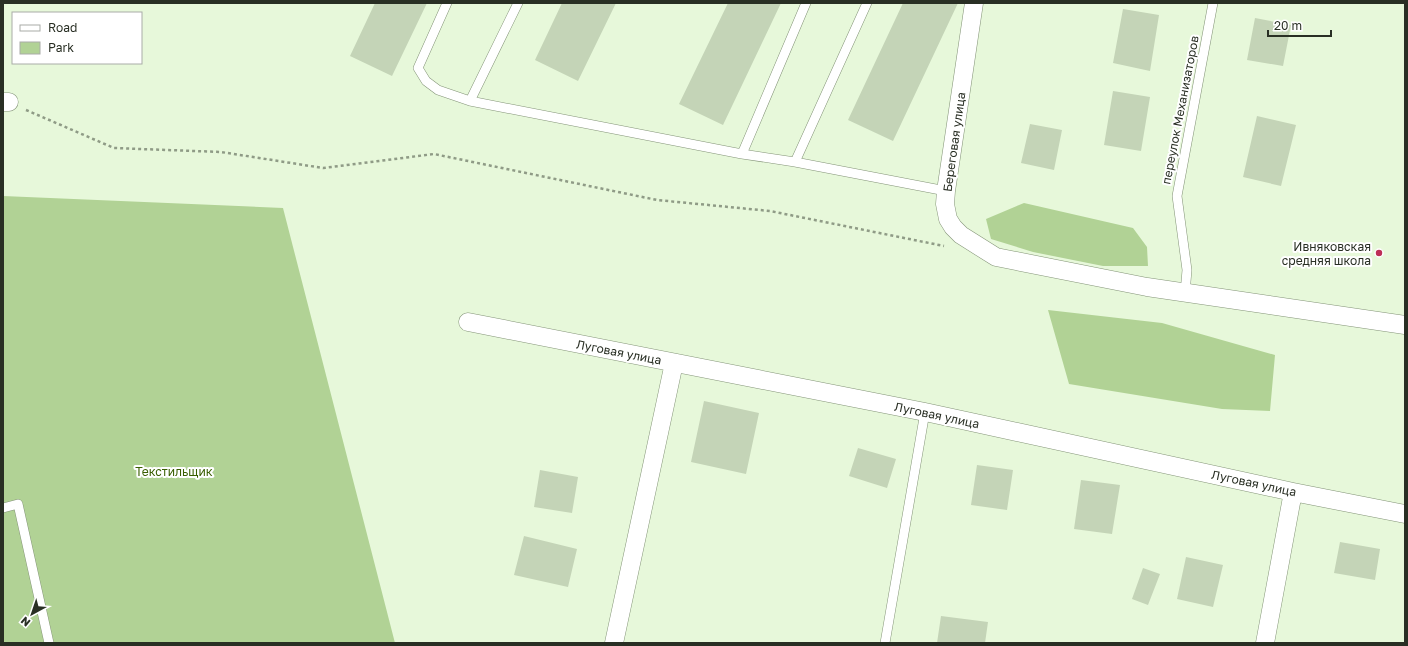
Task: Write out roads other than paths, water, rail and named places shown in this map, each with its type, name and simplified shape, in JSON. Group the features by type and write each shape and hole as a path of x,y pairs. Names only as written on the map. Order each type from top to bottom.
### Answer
{"street":[{"name":"Береговая улица","path":"974,3 946,191 945,204 948,219 952,228 996,257 1147,287 1185,293"},
{"path":"1185,293 1405,325"},
{"name":"Луговая улица","path":"468,322 925,412 1293,492 1405,514"},
{"path":"614,643 674,363"},
{"path":"1265,643 1293,492"}],"lane":[{"path":"447,3 418,68 426,81 438,90 470,101 742,154 795,162 946,191"},
{"path":"470,101 518,3"},
{"path":"742,154 806,3"},
{"path":"795,162 866,3"},
{"name":"переулок Механизаторов","path":"1185,293 1187,270 1177,196 1213,3"},
{"path":"885,643 925,412"},
{"path":"3,508 18,504 49,643"}],"place":[{"name":"Ивняковская средняя школа","path":"1379,253"}],"park label":[{"name":"Текстильщик","path":"174,471"}]}
